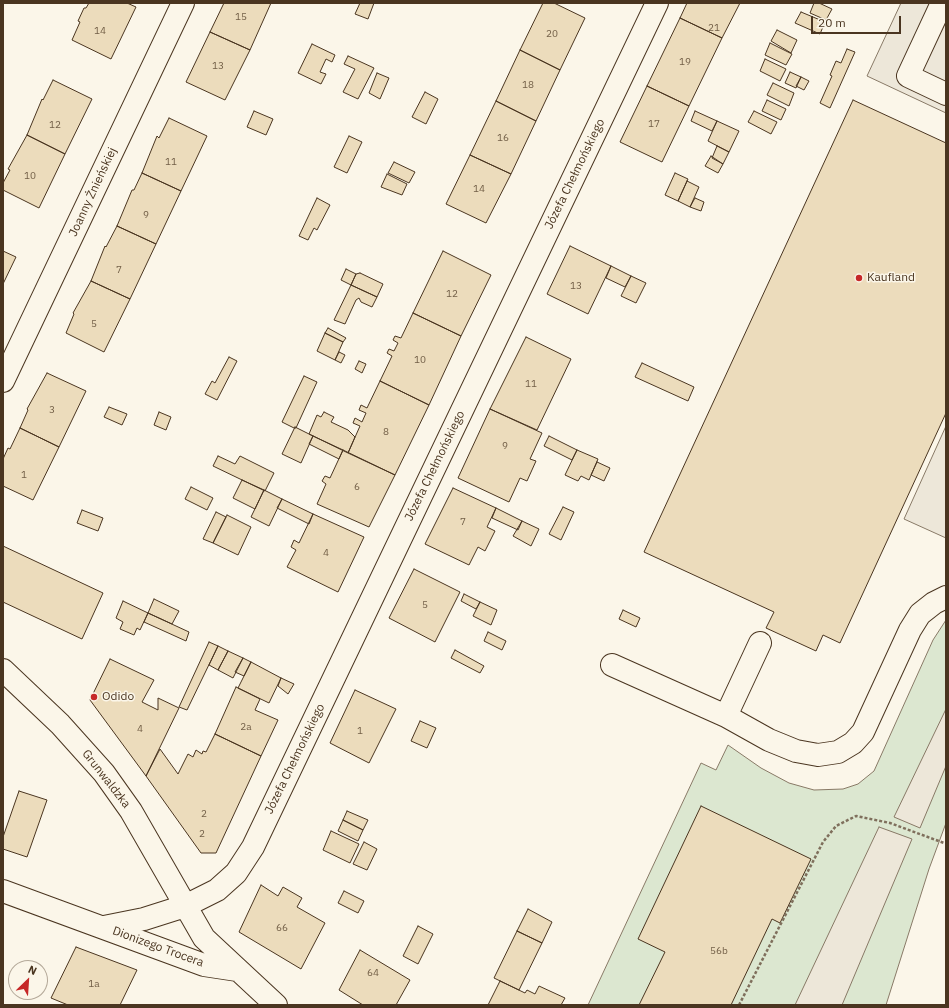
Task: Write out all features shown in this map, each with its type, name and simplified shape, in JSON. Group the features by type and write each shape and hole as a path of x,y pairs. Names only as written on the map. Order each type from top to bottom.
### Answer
{"street":[{"name":"Joanny Żnieńskiej","path":"3,381 183,3"},
{"name":"Józefa Chełmońskiego","path":"185,906 217,890 236,873 253,847 657,3"},
{"path":"942,3 908,76 946,94"},
{"path":"612,665 726,716 769,740 796,751 818,755 838,752 853,743 863,732 910,630 920,614 934,603 946,597"},
{"path":"726,716 760,643"},
{"name":"Grunwaldzka","path":"3,670 60,724 104,772 131,811 204,938 276,1005"},
{"name":"Dionizego Trocera","path":"3,891 204,965 237,970"},
{"name":"Dionizego Trocera","path":"104,927 144,919 185,906"}],"path":[{"path":"739,1005 823,842 836,826 856,816 890,823 944,843"}],"green space":[{"path":"946,620 946,823 929,869 886,1005 588,1005 701,763 716,770 728,745 761,768 789,783 814,790 843,789 858,784 874,771 933,640"}],"shaded area":[{"path":"901,3 946,3 946,113 867,76"},
{"path":"946,426 946,538 904,519"},
{"path":"946,709 946,766 920,828 894,817"},
{"path":"879,827 912,839 842,1005 795,1005"}],"building":[{"path":"89,3 127,3 136,7 111,59 72,40 80,22 78,21 84,8 86,8"},
{"path":"224,3 271,3 250,50 210,32"},
{"path":"360,3 374,3 368,19 355,14"},
{"path":"543,3 554,3 585,18 560,70 520,50"},
{"path":"687,3 740,3 722,38 680,18"},
{"path":"814,3 819,3 832,9 826,20 810,13"},
{"path":"801,12 825,22 820,34 795,23"},
{"path":"680,18 722,38 689,106 647,86"},
{"path":"777,30 797,40 791,53 771,41"},
{"path":"210,32 250,50 225,100 186,82"},
{"path":"770,43 792,54 786,65 765,55"},
{"path":"312,44 335,55 332,62 326,59 320,72 326,74 321,84 298,73"},
{"path":"847,49 855,52 830,108 820,103 832,76 830,75 836,61 841,63"},
{"path":"520,50 560,70 536,121 496,101"},
{"path":"348,56 374,68 358,99 343,92 355,69 344,64"},
{"path":"765,59 786,69 780,81 760,71"},
{"path":"790,72 801,77 796,88 785,83"},
{"path":"377,73 389,78 380,99 369,93"},
{"path":"801,77 809,81 804,90 796,86"},
{"path":"53,80 92,99 65,154 27,135 42,99 43,100"},
{"path":"773,83 794,93 789,106 767,95"},
{"path":"647,86 689,106 662,162 620,142"},
{"path":"425,92 438,99 426,124 412,117"},
{"path":"767,100 786,109 781,120 762,111"},
{"name":"Kaufland","path":"853,100 946,143 946,413 840,643 823,635 816,651 766,628 774,612 644,552"},
{"path":"496,101 536,121 511,174 470,155"},
{"path":"254,111 273,119 266,135 247,127"},
{"path":"695,111 717,121 712,131 691,121"},
{"path":"754,111 777,122 771,134 748,122"},
{"path":"169,118 207,136 181,191 142,173 157,136 159,138"},
{"path":"717,121 739,131 729,152 708,141"},
{"path":"27,135 65,154 39,208 3,190 3,183 10,170 8,169"},
{"path":"349,136 362,142 347,173 334,167"},
{"path":"717,146 729,152 723,164 712,158"},
{"path":"470,155 511,174 486,223 446,204"},
{"path":"711,156 723,164 718,173 705,166"},
{"path":"394,162 415,172 409,183 388,173"},
{"path":"142,173 181,191 156,244 117,226 132,190 134,190"},
{"path":"675,173 688,179 678,201 665,195"},
{"path":"387,174 407,184 402,195 381,187"},
{"path":"687,181 699,187 690,207 678,201"},
{"path":"317,198 330,205 317,230 314,228 308,240 299,236"},
{"path":"695,198 704,202 701,211 690,207"},
{"path":"117,226 156,244 130,299 91,281 105,246 106,247"},
{"path":"570,246 611,266 588,314 547,294"},
{"path":"3,251 16,257 3,284"},
{"path":"443,251 491,275 461,336 413,313"},
{"path":"611,266 631,276 625,287 606,278"},
{"path":"346,269 356,274 351,285 341,280"},
{"path":"360,273 383,284 377,297 351,285 356,274"},
{"path":"631,276 646,283 636,303 621,296"},
{"path":"91,281 130,299 104,352 66,333 74,314 73,313"},
{"path":"351,285 377,297 372,307 361,302 359,298 356,300 345,324 334,320"},
{"path":"413,313 461,336 429,405 380,381 392,356 387,353 389,349 394,351 398,343 393,340 395,336 401,338"},
{"path":"328,328 346,338 343,342 325,333"},
{"path":"325,333 343,342 335,360 317,351"},
{"path":"526,337 571,359 537,430 490,409"},
{"path":"339,352 345,355 341,363 335,360"},
{"path":"229,357 237,361 217,400 205,394 212,381 215,383"},
{"path":"359,361 366,364 362,373 355,369"},
{"path":"642,363 694,387 688,401 635,377"},
{"path":"47,373 86,391 59,447 20,428 28,410 27,409"},
{"path":"304,376 317,382 296,428 294,428 282,422"},
{"path":"380,381 429,405 395,475 348,453 360,426 353,423 355,418 362,422 366,413 359,410 361,405 367,408"},
{"path":"109,407 127,414 122,425 104,417"},
{"path":"490,409 542,433 530,459 536,461 527,481 520,478 509,502 458,478"},
{"path":"159,412 171,417 166,430 154,425"},
{"path":"324,412 334,417 331,422 348,430 355,437 348,453 309,434 317,415 321,417"},
{"path":"295,427 313,436 301,463 282,454"},
{"path":"20,428 59,447 33,500 3,486 3,459 8,448 10,449"},
{"path":"313,436 343,450 339,459 309,444"},
{"path":"549,436 577,450 572,460 544,446"},
{"path":"343,450 395,475 369,527 317,504 326,484 322,481 325,476 330,478"},
{"path":"577,450 598,459 589,480 581,476 578,481 565,475"},
{"path":"218,456 235,464 240,456 274,473 265,491 213,466"},
{"path":"597,462 610,468 604,481 591,475"},
{"path":"242,480 264,490 255,509 233,498"},
{"path":"191,487 213,498 207,510 185,499"},
{"path":"453,488 496,508 487,527 495,531 485,551 478,547 469,565 425,544"},
{"path":"264,490 282,499 269,526 251,517"},
{"path":"282,499 313,514 309,524 277,508"},
{"path":"563,507 574,512 561,540 549,534"},
{"path":"496,508 522,521 518,530 492,518"},
{"path":"82,510 103,518 98,531 77,523"},
{"path":"216,512 226,517 213,543 203,539"},
{"path":"313,514 364,537 338,592 287,567 296,550 291,547 294,540 299,543"},
{"path":"227,515 251,527 238,555 213,543"},
{"path":"522,521 539,529 531,546 513,536"},
{"path":"3,546 103,593 82,639 3,602"},
{"path":"414,569 460,592 435,642 389,618"},
{"path":"464,594 480,602 476,609 461,601"},
{"path":"154,599 179,611 172,624 148,613"},
{"path":"123,601 148,613 140,630 137,628 134,635 120,629 123,622 116,618"},
{"path":"480,602 497,610 491,625 473,616"},
{"path":"623,610 640,618 636,627 619,619"},
{"path":"148,613 189,632 186,641 144,622"},
{"path":"488,632 506,641 502,650 484,641"},
{"path":"209,642 218,646 187,710 179,707"},
{"path":"218,646 228,651 218,670 209,665"},
{"path":"455,650 484,666 480,673 451,658"},
{"path":"228,651 243,658 233,678 218,670"},
{"path":"243,658 251,662 244,676 235,672"},
{"path":"110,659 154,680 142,702 158,710 158,698 179,708 146,776 90,700"},
{"path":"251,662 281,678 269,703 238,688"},
{"path":"281,678 294,684 288,694 278,686"},
{"path":"236,687 260,699 255,710 278,720 261,756 215,734"},
{"path":"355,690 396,709 369,763 330,743"},
{"path":"420,721 436,728 427,748 411,741"},
{"path":"215,734 261,756 216,853 201,853 146,776 160,749 178,774 188,754 193,757 196,750 202,754 203,751 206,752"},
{"path":"19,791 47,800 27,857 3,849 3,837"},
{"path":"701,806 811,859 780,923 772,919 731,1005 639,1005 665,952 638,939"},
{"path":"347,811 368,820 363,830 343,820"},
{"path":"343,820 363,830 358,841 338,831"},
{"path":"331,831 359,844 350,863 323,850"},
{"path":"364,842 377,849 367,870 353,864"},
{"path":"261,885 278,896 283,887 302,898 297,907 325,923 301,969 239,932"},
{"path":"344,891 364,901 358,913 338,903"},
{"path":"528,909 552,922 542,943 517,931"},
{"path":"418,926 433,934 418,964 403,956"},
{"path":"517,931 542,943 519,990 494,978"},
{"path":"76,947 137,970 120,1005 68,1005 51,998"},
{"path":"360,950 410,980 396,1005 363,1005 339,990"},
{"path":"500,981 525,993 527,990 535,994 539,986 565,998 561,1005 488,1005"}],"place":[{"name":"Kaufland","path":"859,278"},
{"name":"Odido","path":"94,697"}]}
